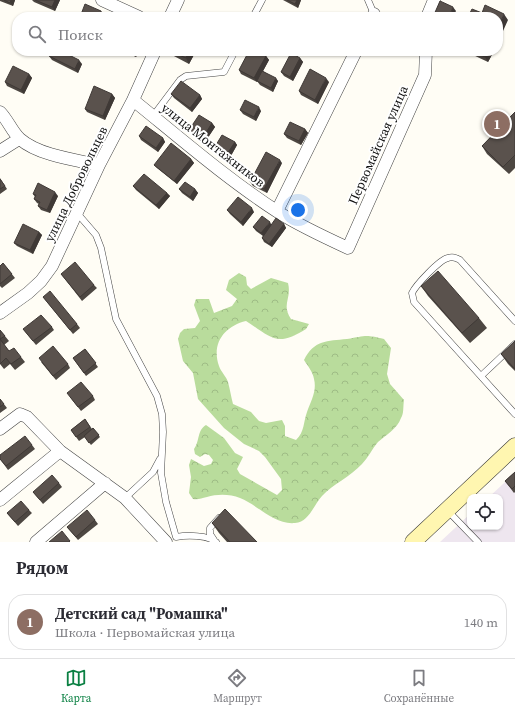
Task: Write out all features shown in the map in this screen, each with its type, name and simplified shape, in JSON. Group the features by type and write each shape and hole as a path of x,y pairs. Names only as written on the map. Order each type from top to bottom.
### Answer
{"main road":[{"path":"413,542 515,446"}],"street":[{"path":"102,0 128,12"},
{"path":"172,12 178,0"},
{"path":"430,12 434,0"},
{"name":"улица Добровольцев","path":"0,313 28,293 41,281 52,266 99,165 133,100 153,56"},
{"path":"277,211 354,56"},
{"name":"Первомайская улица","path":"348,248 425,75 426,56"},
{"name":"улица Монтажников","path":"133,100 238,183 277,211 307,229 348,248"},
{"path":"0,112 19,139 54,155 99,165"},
{"path":"0,151 19,139"},
{"path":"0,429 20,414 27,417 60,451 125,498 171,540"},
{"path":"0,500 60,451"},
{"path":"36,542 105,483"}],"lane":[{"path":"256,12 262,0"},
{"path":"368,0 372,12"},
{"path":"153,116 180,80 186,76 224,72 232,56"},
{"path":"77,213 96,235 101,248 116,319 157,396 162,414 163,432 161,473 171,540 186,536 215,541"},
{"path":"515,321 460,260 454,257 446,258 415,286 412,293 414,302 515,414"},
{"path":"481,376 515,344"},
{"path":"125,498 153,472 161,458"},
{"path":"447,510 478,542"},
{"path":"215,541 210,534 210,528 224,514"}],"shaded area":[{"path":"515,473 515,542 440,542 467,517 467,530 503,530 503,494 492,494"}],"green space":[{"path":"239,273 246,277 247,285 251,289 271,278 288,283 288,314 291,319 309,324 306,329 296,335 280,339 268,336 246,321 238,323 226,331 218,343 217,358 220,368 228,382 233,404 251,412 259,421 266,423 282,420 285,426 285,436 296,440 302,430 315,388 314,379 304,360 308,353 317,345 327,341 365,336 373,336 384,339 391,348 387,374 390,384 404,400 403,414 397,425 391,432 378,442 362,464 322,496 307,517 300,522 287,523 280,521 240,498 228,495 219,495 193,499 189,493 191,477 189,465 191,459 204,466 211,464 213,460 209,455 205,454 200,457 195,454 194,449 201,430 206,425 224,438 235,453 243,457 237,469 240,474 277,495 282,490 281,479 265,457 259,451 244,444 224,428 198,399 193,373 183,361 178,339 180,333 184,329 195,328 200,321 194,305 196,299 209,299 214,313 232,306 237,299 226,290 229,280"}],"building":[{"path":"4,0 11,0 10,3"},
{"path":"35,0 55,0 52,7"},
{"path":"287,0 297,0 295,4"},
{"path":"440,1 453,7 451,12 435,12"},
{"path":"85,4 101,11 101,12 82,12"},
{"path":"485,5 500,12 482,12"},
{"path":"472,9 480,12 470,12"},
{"path":"49,56 71,56 79,60 75,69"},
{"path":"246,56 266,56 254,78 239,70"},
{"path":"289,56 296,56 300,58 290,77 281,72"},
{"path":"13,66 29,74 21,90 5,82"},
{"path":"310,69 326,78 315,100 299,91"},
{"path":"262,71 276,78 271,88 257,81"},
{"path":"181,81 200,95 190,108 171,94"},
{"path":"94,86 112,94 103,116 85,109"},
{"path":"245,100 259,107 254,117 240,110"},
{"path":"515,112 515,155 503,167 482,146"},
{"path":"199,115 212,123 202,139 189,130"},
{"path":"290,122 305,129 299,141 284,134"},
{"path":"146,126 163,138 156,148 139,136"},
{"path":"222,135 235,142 225,157 213,150"},
{"path":"171,143 191,159 174,181 154,165"},
{"path":"266,152 280,160 264,189 250,182"},
{"path":"144,174 167,193 156,205 133,186"},
{"path":"0,179 5,186 0,189"},
{"path":"185,182 195,189 190,197 179,189"},
{"path":"38,183 55,192 47,210 38,206 40,202 34,199 36,195 33,194"},
{"path":"238,197 252,208 241,222 227,210"},
{"path":"262,216 270,222 261,233 253,227"},
{"path":"276,218 284,224 269,244 262,238"},
{"path":"23,224 39,232 30,250 14,243"},
{"path":"75,262 94,285 80,297 61,274"},
{"path":"3,263 12,274 0,284 0,266"},
{"path":"438,271 479,318 462,333 421,286"},
{"path":"50,291 77,324 70,330 43,297"},
{"path":"41,315 52,327 33,341 23,329"},
{"path":"0,330 5,336 0,339"},
{"path":"0,339 9,351 14,348 21,357 11,364 6,358 0,364"},
{"path":"515,341 515,369 501,354"},
{"path":"53,346 68,364 53,376 39,358"},
{"path":"85,349 96,363 84,373 73,358"},
{"path":"81,382 93,396 78,407 67,393"},
{"path":"0,399 4,404 0,407"},
{"path":"85,419 90,427 76,437 71,430"},
{"path":"93,428 99,435 89,443 84,436"},
{"path":"25,436 32,445 6,466 0,459 0,455"},
{"path":"515,472 515,486 512,489 505,481"},
{"path":"52,475 59,483 40,500 33,492"},
{"path":"21,501 29,510 15,522 7,513"},
{"path":"225,509 257,542 230,542 212,523"},
{"path":"87,510 95,520 76,537 67,527"},
{"path":"62,531 70,541 69,542 49,542"}],"place":[{"name":"Детский сад \"Ромашка\"","path":"497,124"}]}
